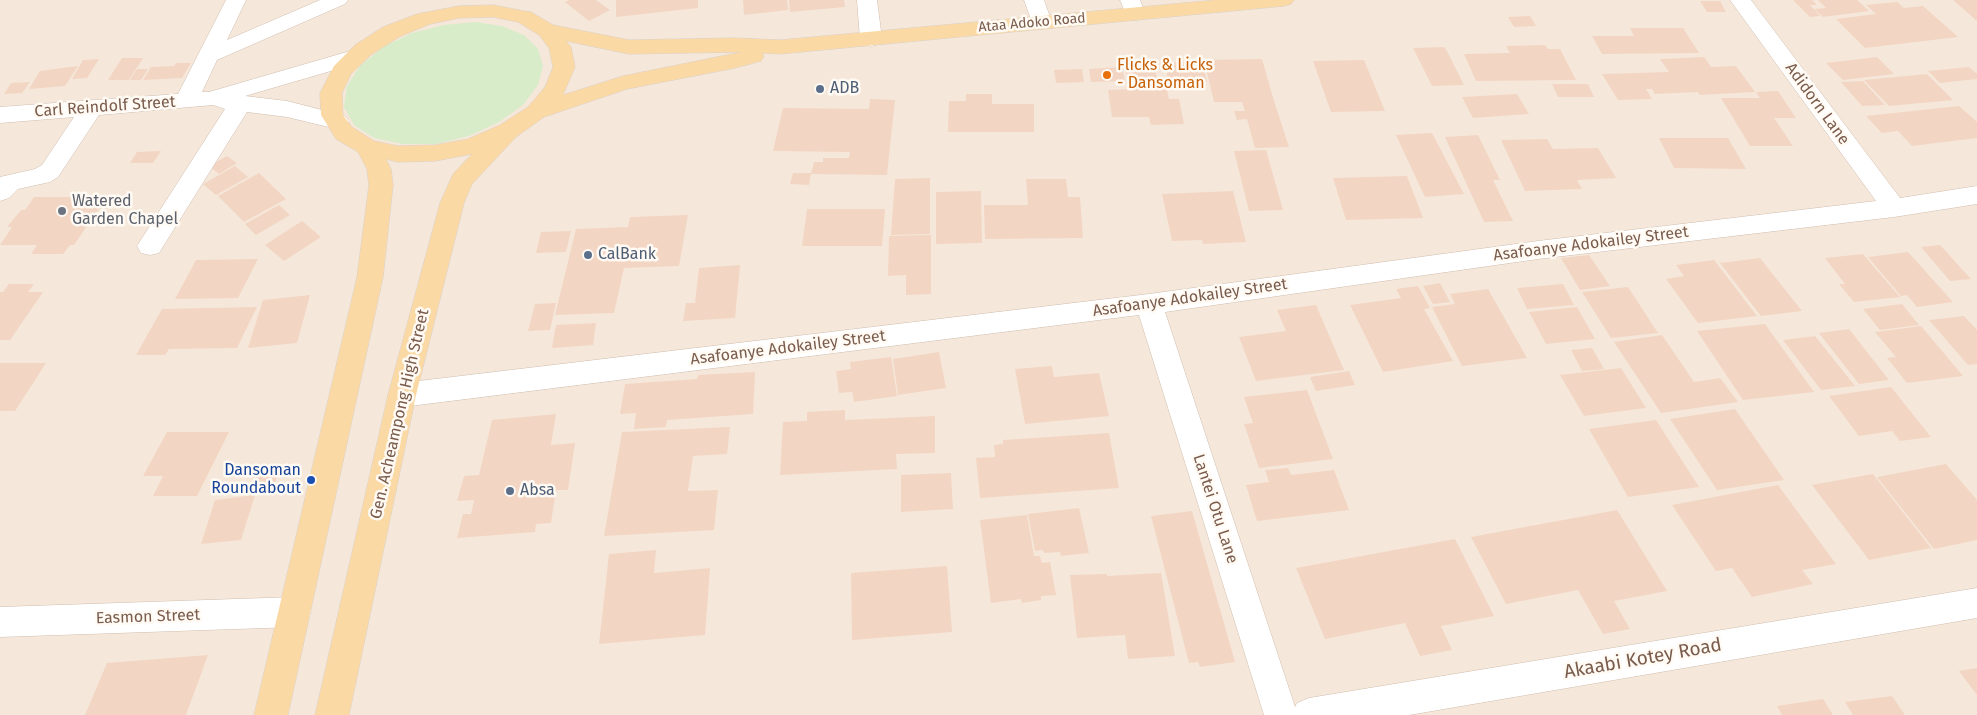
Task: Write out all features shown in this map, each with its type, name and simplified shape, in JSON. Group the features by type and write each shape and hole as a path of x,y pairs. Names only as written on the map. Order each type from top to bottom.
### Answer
{"main road":[{"path":"404,27 433,0"},
{"path":"510,0 524,18"},
{"name":"Ataa Adoko Road","path":"547,30 628,47 734,45 780,47 1041,23 1132,7 1284,0"},
{"path":"493,11 524,18 547,30 560,47 564,67 555,90 536,112 508,131 473,146 435,153 398,154 367,147 344,133 332,115 332,93 342,71 363,50 391,32 424,19 459,12 493,11"},
{"name":"Ataa Adoko Road","path":"536,112 623,84 735,61 780,47"},
{"name":"Gen. Acheampong High Street","path":"332,715 402,395 452,203 462,180 508,131"},
{"path":"271,715 370,277 381,185 379,169 367,147"}],"street":[{"path":"186,101 236,0"},
{"path":"208,56 338,0"},
{"path":"867,0 870,39"},
{"path":"1034,0 1041,23"},
{"name":"Adidorn Lane","path":"1740,0 1894,208"},
{"name":"Carl Reindolf Street","path":"210,100 357,56"},
{"name":"Carl Reindolf Street","path":"0,115 210,100 286,109 337,121"},
{"path":"150,246 240,104"},
{"path":"0,192 10,182 47,174 92,108"},
{"name":"Asafoanye Adokailey Street","path":"402,395 1149,304 1528,252 1894,208 1977,195"},
{"name":"Lantei Otu Lane","path":"1149,304 1281,715"},
{"name":"Akaabi Kotey Road","path":"1308,715 1977,603"},
{"name":"Easmon Street","path":"0,622 295,612"}],"shaded area":[{"path":"0,0 1977,0 1977,715 0,715"}],"green space":[{"path":"475,22 502,26 524,35 538,49 543,66 538,85 523,105 499,122 469,136 436,144 403,144 374,138 354,125 344,107 347,86 360,66 383,47 412,33 444,25"}],"building":[{"path":"569,0 596,0 610,10 589,21 565,2"},
{"path":"616,0 698,0 698,8 616,17"},
{"path":"743,0 787,0 788,10 744,15"},
{"path":"789,0 844,0 845,7 790,12"},
{"path":"1793,0 1812,0 1817,5 1810,5 1820,16 1810,17"},
{"path":"1818,0 1857,0 1869,11 1823,17 1814,9 1826,8"},
{"path":"1953,0 1977,0 1977,21"},
{"path":"1700,1 1720,1 1726,12 1707,12"},
{"path":"1897,2 1904,8 1923,6 1958,37 1865,48 1836,19 1876,14 1866,5"},
{"path":"1530,16 1536,26 1514,27 1508,17"},
{"path":"1630,28 1683,28 1699,53 1602,54 1592,36 1634,36"},
{"path":"1545,45 1548,49 1560,49 1576,80 1476,81 1464,54 1510,53 1506,46"},
{"path":"1444,47 1464,85 1432,86 1413,48"},
{"path":"1704,57 1711,67 1736,66 1755,92 1700,95 1698,92 1655,94 1652,89 1646,89 1652,99 1618,100 1602,74 1669,72 1660,59"},
{"path":"1877,57 1894,74 1843,80 1826,63"},
{"path":"122,58 143,58 129,80 108,80"},
{"path":"99,59 87,78 72,79 83,60"},
{"path":"1262,59 1289,147 1255,148 1247,119 1237,120 1234,111 1245,111 1242,102 1214,102 1204,60"},
{"path":"1364,60 1385,111 1331,112 1313,61"},
{"path":"1183,62 1185,70 1204,69 1207,82 1169,83 1164,63"},
{"path":"176,63 191,63 182,78 143,80 151,67 174,66"},
{"path":"78,66 65,86 29,89 40,71"},
{"path":"1154,66 1157,79 1128,80 1125,67"},
{"name":"Flicks & Licks - Dansoman","path":"1122,67 1125,81 1091,82 1089,69"},
{"path":"1969,67 1977,74 1977,79 1940,83 1928,71"},
{"path":"137,69 148,69 141,80 130,80"},
{"path":"1082,69 1084,82 1056,83 1054,70"},
{"path":"1927,74 1953,100 1889,106 1864,80"},
{"path":"1863,81 1885,105 1862,106 1841,82"},
{"path":"30,82 22,93 4,94 11,83"},
{"path":"1165,82 1169,99 1179,99 1184,124 1151,125 1149,117 1112,117 1108,90 1130,89 1129,83"},
{"path":"1552,84 1588,84 1594,97 1558,97"},
{"path":"1778,91 1796,118 1774,118 1793,146 1750,146 1721,98 1760,98 1756,92"},
{"path":"966,94 992,94 992,104 1034,104 1034,132 948,132 949,101 966,101"},
{"path":"1517,94 1529,114 1473,118 1462,97"},
{"path":"870,99 895,100 887,175 811,174 814,162 823,162 823,158 849,158 850,152 773,151 783,108 869,109"},
{"path":"1959,106 1977,122 1977,138 1912,146 1898,131 1882,133 1866,116"},
{"path":"1432,133 1464,194 1425,197 1396,135"},
{"path":"1478,135 1500,180 1493,180 1513,221 1484,222 1445,137"},
{"path":"1659,138 1728,138 1746,169 1674,168"},
{"path":"1547,139 1553,149 1598,148 1616,178 1577,180 1582,189 1525,191 1501,140"},
{"path":"1266,150 1283,210 1249,211 1234,151"},
{"path":"161,151 153,163 130,163 137,152"},
{"path":"227,156 237,163 219,174 209,166"},
{"path":"235,166 248,177 216,195 203,184"},
{"path":"259,173 286,199 244,222 218,196"},
{"path":"793,173 811,173 809,185 790,184"},
{"path":"1407,176 1423,218 1346,220 1333,178"},
{"path":"930,178 930,234 891,235 895,179"},
{"path":"1026,179 1066,179 1068,197 1080,197 1083,238 985,239 984,205 1028,205"},
{"path":"981,191 982,243 936,244 936,192"},
{"path":"1233,191 1246,242 1203,244 1202,240 1172,241 1162,194"},
{"path":"34,197 107,197 74,245 70,245 63,254 31,254 37,245 0,245 12,227 7,227 21,210 25,210"},
{"path":"279,205 290,215 256,235 245,224"},
{"path":"807,209 885,209 882,246 802,246"},
{"path":"688,215 679,266 624,268 614,313 555,315 576,229 628,227 630,217"},
{"path":"302,221 321,237 284,261 265,245"},
{"path":"571,231 566,252 536,253 541,232"},
{"path":"931,235 931,294 906,295 906,275 888,276 889,236"},
{"path":"1940,245 1971,279 1950,281 1921,247"},
{"path":"1908,252 1953,302 1917,307 1907,295 1901,296 1868,257"},
{"path":"1863,254 1900,297 1854,302 1839,284 1845,284 1825,258"},
{"path":"1589,255 1610,286 1580,290 1561,258"},
{"path":"1760,258 1802,311 1761,316 1720,263"},
{"path":"258,259 238,298 175,299 196,260"},
{"path":"1714,260 1757,316 1698,323 1666,279 1684,276 1676,265"},
{"path":"740,265 735,318 683,321 686,303 695,303 699,268"},
{"path":"1440,283 1450,302 1433,304 1423,286"},
{"path":"9,284 34,284 28,292 43,292 10,340 0,340 0,292 3,292"},
{"path":"1563,284 1574,305 1527,309 1517,288"},
{"path":"1418,286 1430,308 1424,309 1453,361 1383,372 1350,305 1401,298 1396,289"},
{"path":"1628,287 1658,333 1611,338 1582,292"},
{"path":"1488,289 1527,358 1462,366 1432,307 1455,304 1450,294"},
{"path":"310,295 297,343 248,348 263,300"},
{"path":"556,303 550,330 528,331 535,304"},
{"path":"1902,304 1919,325 1880,330 1863,309"},
{"path":"1316,305 1344,370 1256,381 1239,337 1286,331 1277,310"},
{"path":"257,307 237,348 169,349 165,355 136,355 162,309"},
{"path":"1577,307 1595,339 1546,344 1529,312"},
{"path":"1964,316 1977,330 1977,364 1968,365 1929,320"},
{"path":"596,323 593,345 552,348 556,325"},
{"path":"1765,324 1814,392 1743,400 1697,331"},
{"path":"1921,326 1963,376 1907,383 1887,358 1896,357 1875,332"},
{"path":"1849,329 1889,380 1859,384 1819,333"},
{"path":"1662,335 1694,382 1720,378 1738,402 1661,413 1614,342"},
{"path":"1815,336 1855,386 1821,390 1783,340"},
{"path":"1592,348 1604,369 1582,371 1571,350"},
{"path":"939,352 946,388 898,395 893,359"},
{"path":"891,357 897,396 854,402 852,392 839,393 836,371 851,369 850,362"},
{"path":"0,363 46,363 15,411 0,411"},
{"path":"1052,366 1054,377 1099,373 1109,416 1025,424 1015,369"},
{"path":"1621,368 1646,408 1584,416 1560,375"},
{"path":"1349,371 1355,385 1316,391 1310,377"},
{"path":"755,372 753,414 667,420 666,427 634,429 636,413 620,414 625,384 697,379 698,375"},
{"path":"1891,387 1931,437 1900,441 1892,431 1859,436 1829,396"},
{"path":"1307,390 1333,459 1259,468 1244,424 1253,423 1244,397"},
{"path":"1735,409 1784,480 1717,490 1670,419"},
{"path":"845,410 845,420 935,416 935,453 896,454 897,469 780,475 783,422 807,421 807,412"},
{"path":"556,414 551,445 575,443 568,490 556,490 551,523 536,524 535,532 457,538 463,514 471,514 474,500 457,501 464,476 479,475 492,420"},
{"path":"1656,420 1699,487 1628,497 1589,429"},
{"path":"730,427 727,454 693,456 688,491 718,490 714,530 604,536 622,432"},
{"path":"167,432 229,432 197,496 153,496 163,476 143,476"},
{"path":"1109,433 1119,488 980,498 976,458 995,457 994,445 1003,444 1003,440"},
{"path":"1946,464 1977,500 1977,540 1934,549 1877,477"},
{"path":"1288,468 1291,475 1334,470 1349,510 1257,521 1246,485 1269,482 1265,470"},
{"path":"951,473 953,509 901,512 901,475"},
{"path":"278,474 272,491 250,493 257,475"},
{"path":"1873,474 1931,548 1869,560 1812,485"},
{"path":"1778,485 1836,564 1802,570 1813,584 1752,597 1732,568 1716,571 1672,505"},
{"path":"255,495 241,540 201,544 215,500"},
{"path":"1079,508 1089,553 1061,556 1060,552 1044,553 1043,550 1035,551 1028,514"},
{"path":"1617,510 1667,591 1614,601 1630,629 1603,634 1578,590 1506,604 1471,537"},
{"path":"1192,511 1235,662 1200,667 1198,662 1189,663 1151,516"},
{"path":"1027,515 1034,556 1040,556 1042,563 1050,562 1056,595 1041,596 1041,600 1022,603 1021,599 991,603 980,520"},
{"path":"1455,539 1494,616 1441,626 1452,650 1420,656 1405,623 1325,639 1296,568"},
{"path":"656,550 654,573 710,568 705,635 599,644 609,554"},
{"path":"947,566 952,632 852,640 851,573"},
{"path":"1161,573 1175,656 1128,659 1125,635 1077,638 1070,575 1107,574 1107,576"},
{"path":"208,655 186,715 85,715 107,663"},
{"path":"1977,668 1977,695 1959,671"},
{"path":"1892,696 1905,715 1853,715 1845,702"},
{"path":"1823,699 1833,715 1782,715 1777,706"}],"place":[{"name":"Flicks & Licks - Dansoman","path":"1107,75"},
{"name":"ADB","path":"820,89"},
{"name":"Watered Garden Chapel","path":"62,211"},
{"name":"CalBank","path":"588,255"},
{"name":"Dansoman Roundabout","path":"311,480"},
{"name":"Absa","path":"510,491"}]}
